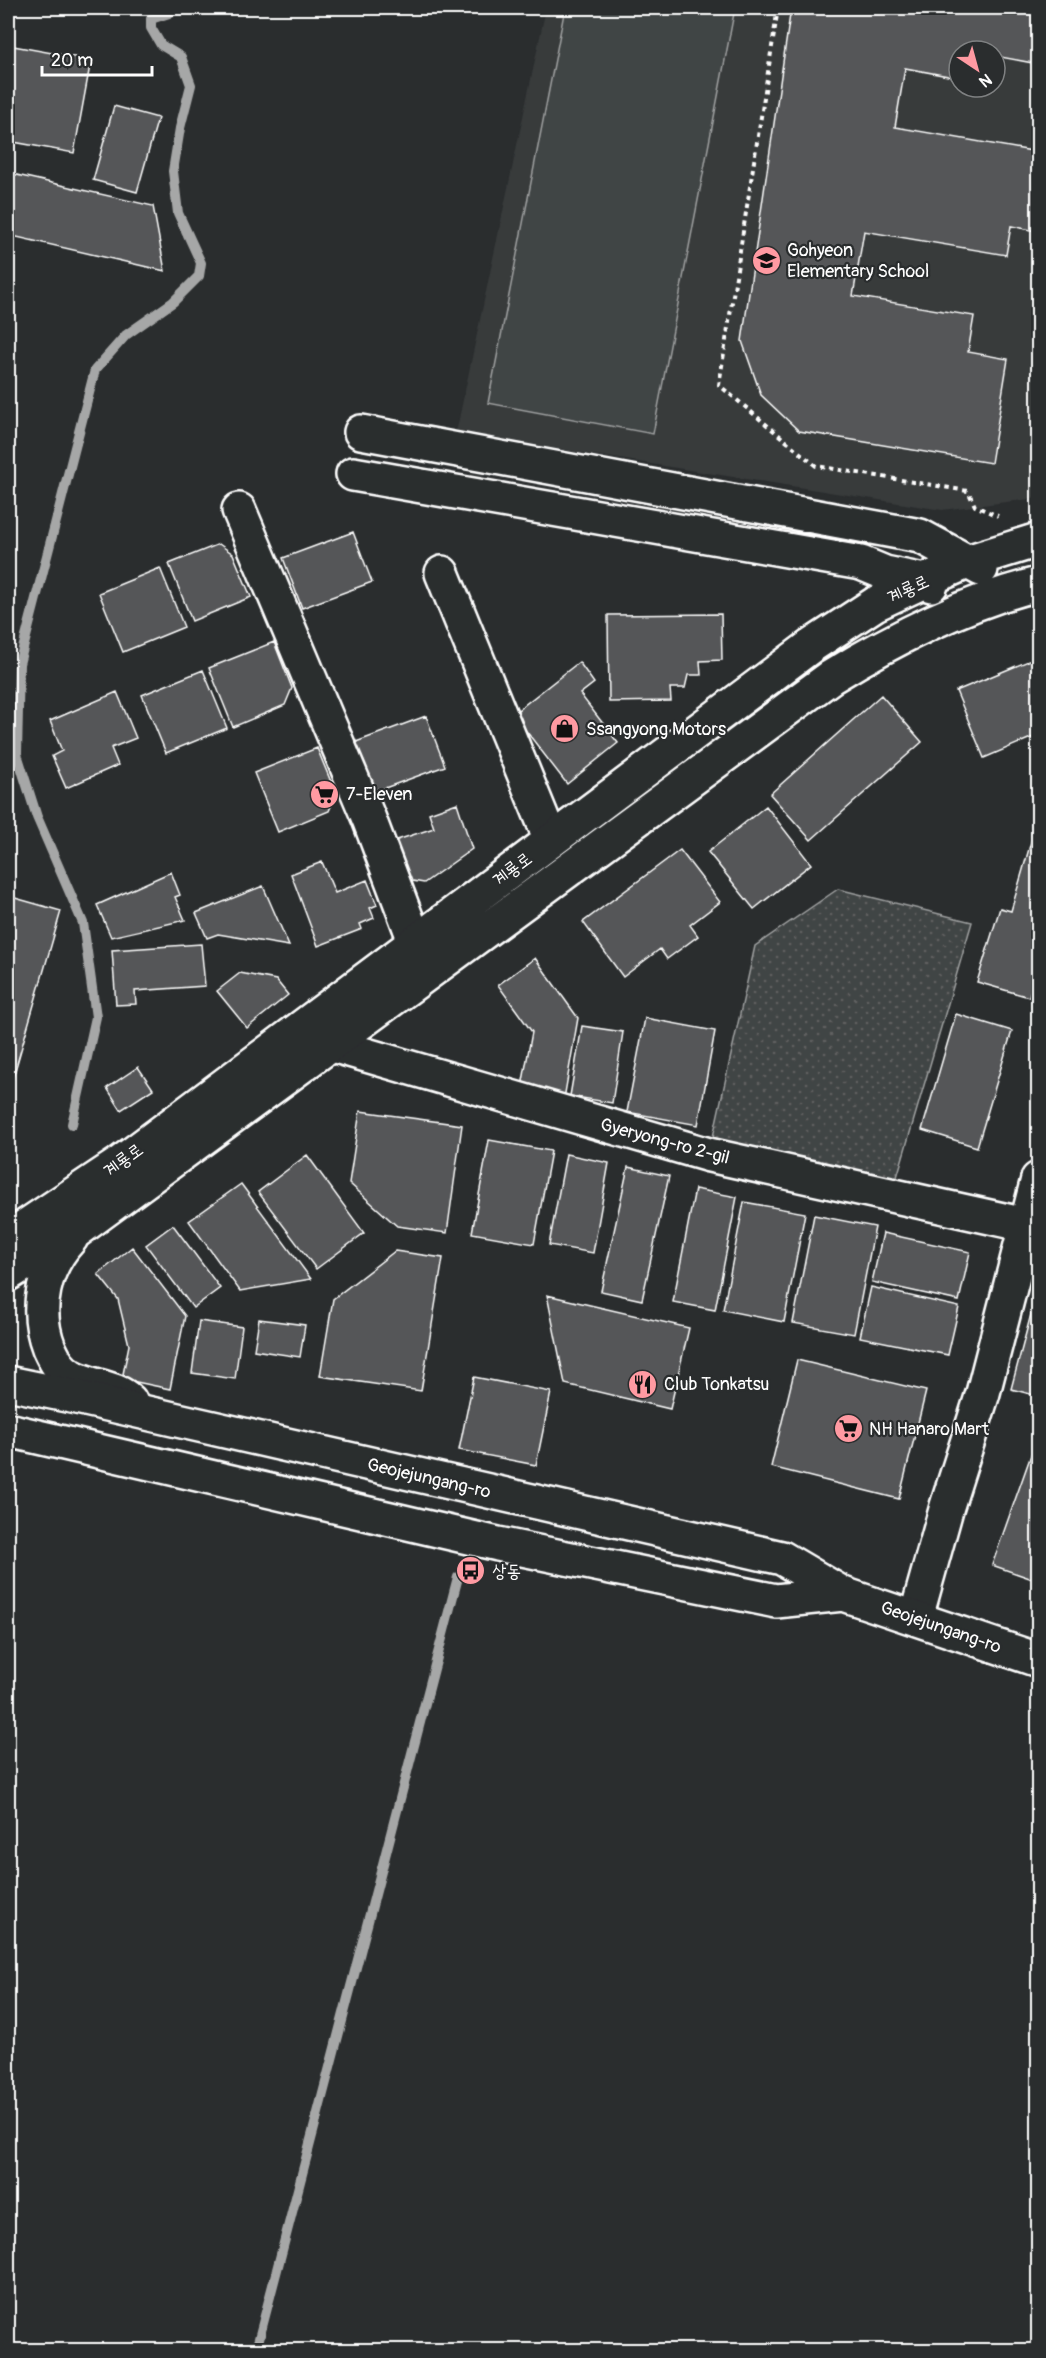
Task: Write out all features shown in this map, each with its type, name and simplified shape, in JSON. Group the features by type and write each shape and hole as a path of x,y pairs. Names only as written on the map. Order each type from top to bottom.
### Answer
{"street":[{"path":"361,432 920,536 980,545 1035,540"},
{"path":"353,474 861,563 885,573 924,581 969,606"},
{"path":"239,510 369,819 415,941"},
{"path":"920,536 967,562 1030,587"},
{"name":"계룡로","path":"8,1238 119,1164 802,653 875,604 967,562 1035,540"},
{"path":"845,560 856,572 859,591 857,607 848,622"},
{"path":"442,573 551,840"},
{"name":"계룡로","path":"8,1274 78,1230 831,677 870,653 969,606 1030,587"},
{"name":"Gyeryong-ro 2-gil","path":"297,1030 332,1045 709,1155 1032,1227"},
{"path":"8,1224 119,1164"},
{"path":"916,1617 947,1506 1032,1227 1038,1179"},
{"path":"78,1230 60,1250 51,1266 42,1294 42,1328 57,1365 72,1376 123,1394 139,1412"},
{"name":"Geojejungang-ro","path":"8,1383 782,1558 843,1594 1038,1660"},
{"name":"Geojejungang-ro","path":"8,1430 498,1544 776,1601 843,1594"}],"path":[{"path":"778,8 719,386 816,466 968,491 975,506 1002,518"}],"shaded area":[{"name":"Gohyeon Elementary School","path":"546,8 1038,8 1038,498 942,510 456,433"},
{"path":"565,8 735,8 653,434 488,403"},
{"path":"838,889 972,922 892,1194 709,1155 755,946"}],"building":[{"path":"791,8 1038,8 1038,64 1007,58 1007,39 947,39 947,76 905,68 895,127 1038,152 1036,231 1011,226 1006,255 864,231 853,296 974,316 968,352 1008,359 991,463 799,431 761,395 742,341"},
{"path":"8,45 91,60 74,153 8,141"},
{"path":"114,106 158,118 137,192 93,180"},
{"path":"8,173 153,206 165,271 8,235"},
{"path":"353,532 372,582 302,608 283,558"},
{"path":"219,544 233,554 251,597 192,621 169,564"},
{"path":"160,568 184,627 123,652 99,593"},
{"path":"721,614 722,660 700,661 701,675 688,675 685,688 670,688 671,701 609,702 608,615"},
{"path":"274,642 292,688 285,705 233,727 209,668"},
{"path":"1038,657 1038,735 984,758 956,691"},
{"name":"Ssangyong Motors","path":"579,662 594,683 580,694 618,743 567,784 513,714"},
{"path":"203,670 227,728 166,753 142,695"},
{"path":"117,692 136,738 111,748 118,765 66,788 52,756 62,751 50,721"},
{"path":"881,695 922,742 811,840 770,794"},
{"path":"426,716 445,766 374,792 356,742"},
{"path":"317,748 336,794 329,811 278,832 254,773"},
{"path":"457,803 472,849 424,883 407,880 394,841 434,828 429,813"},
{"path":"766,806 811,864 754,909 708,852"},
{"path":"1033,835 1038,837 1038,964 1029,997 977,982 1000,908 1011,911"},
{"path":"680,850 720,902 690,925 698,936 667,959 660,949 623,977 583,922"},
{"path":"322,862 335,893 367,880 377,905 370,908 374,918 360,924 362,929 318,946 291,874"},
{"path":"171,872 180,895 175,897 185,920 111,937 97,905"},
{"path":"263,886 289,946 218,934 207,938 196,913"},
{"path":"8,896 61,911 8,1095"},
{"path":"201,944 205,986 135,991 136,1004 116,1005 112,950"},
{"path":"535,958 578,1018 564,1099 521,1092 532,1032 498,985"},
{"path":"240,973 276,980 288,995 247,1028 217,991"},
{"path":"956,1014 1012,1031 977,1147 922,1130"},
{"path":"645,1018 715,1031 698,1125 627,1112"},
{"path":"582,1026 623,1032 612,1103 570,1096"},
{"path":"138,1067 153,1089 121,1110 107,1088"},
{"path":"360,1111 462,1125 447,1233 397,1226 349,1183"},
{"path":"489,1140 551,1151 534,1244 472,1233"},
{"path":"566,1154 609,1163 593,1253 549,1245"},
{"path":"307,1155 364,1233 316,1269 258,1192"},
{"path":"628,1167 669,1176 642,1300 601,1291"},
{"path":"241,1184 311,1279 240,1291 189,1221"},
{"path":"695,1189 737,1197 715,1310 673,1302"},
{"path":"744,1202 805,1213 784,1322 723,1310"},
{"path":"814,1215 875,1227 854,1334 793,1323"},
{"path":"173,1225 220,1288 193,1308 146,1245"},
{"path":"883,1233 970,1252 959,1301 872,1282"},
{"path":"132,1247 185,1316 170,1389 122,1379 129,1345 118,1299 98,1274"},
{"path":"395,1251 443,1258 421,1391 320,1376 333,1299"},
{"path":"871,1287 959,1307 948,1355 860,1337"},
{"path":"1038,1288 1038,1396 1011,1389"},
{"path":"547,1295 689,1328 670,1409 565,1384"},
{"path":"259,1319 305,1325 300,1357 254,1350"},
{"path":"199,1321 242,1327 235,1379 192,1373"},
{"name":"NH Hanaro Mart","path":"797,1360 926,1391 899,1499 771,1467"},
{"path":"474,1377 551,1392 536,1465 459,1450"},
{"path":"1038,1438 1038,1581 992,1565"}],"waterway":[{"path":"72,1124 96,1017 83,923 37,817 17,754 19,664 95,370 126,335 173,302 199,276 201,263 178,213 173,171 180,128 191,85 181,57 161,45 151,28 151,19 169,13 175,8"},
{"path":"256,2350 458,1577"}],"place":[{"name":"Gohyeon Elementary School","path":"766,260"},
{"name":"Ssangyong Motors","path":"565,729"},
{"name":"7-Eleven","path":"325,794"},
{"name":"Club Tonkatsu","path":"643,1384"},
{"name":"NH Hanaro Mart","path":"848,1429"},
{"name":"상동","path":"471,1571"}]}
